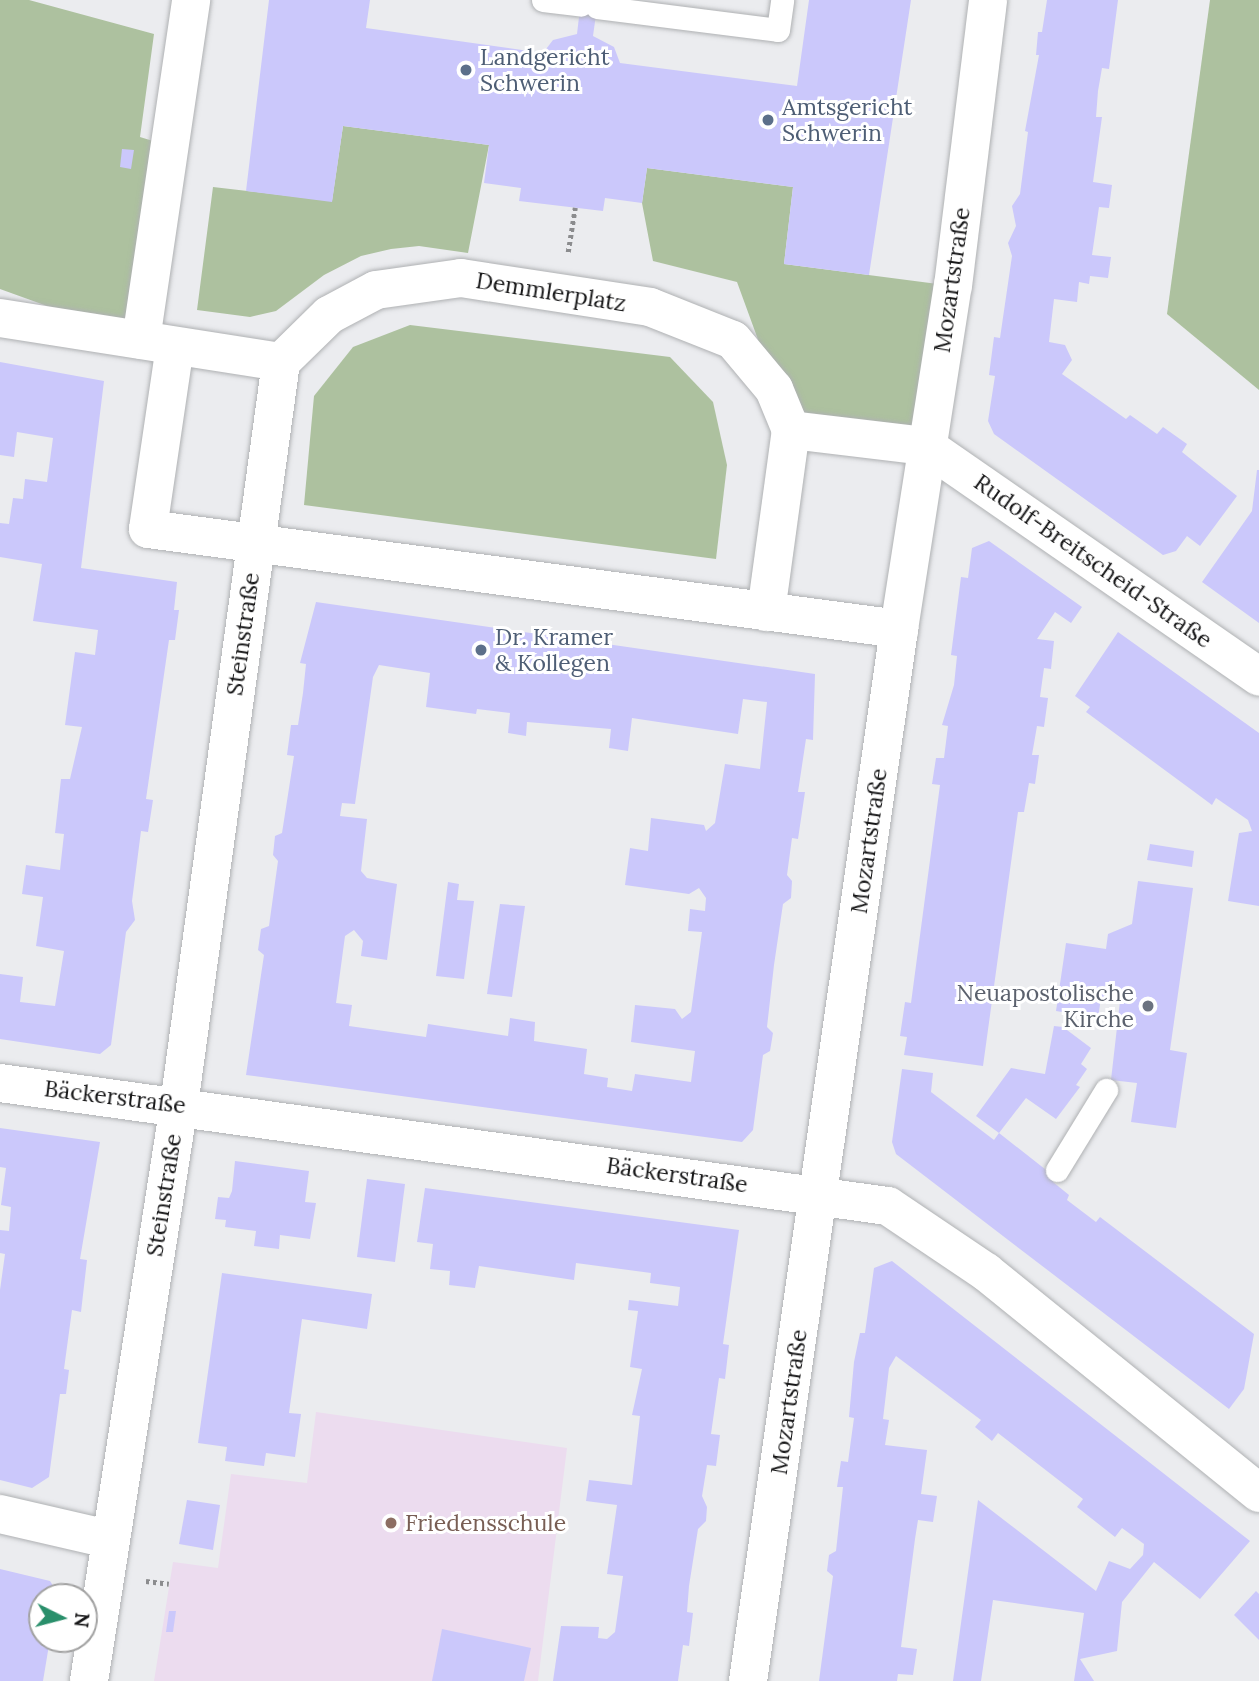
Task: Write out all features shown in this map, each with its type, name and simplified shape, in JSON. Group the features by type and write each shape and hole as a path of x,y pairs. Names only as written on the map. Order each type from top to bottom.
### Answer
{"street":[{"path":"190,0 158,343 148,529 899,629"},
{"name":"Mozartstraße","path":"748,1681 899,629 953,286 988,0"},
{"name":"Demmlerplatz","path":"281,362 329,315 376,290 461,278 650,307 733,340 774,390 791,430"},
{"path":"0,318 281,362 255,542"},
{"path":"766,612 791,430 926,446"},
{"name":"Rudolf-Breitscheid-Straße","path":"926,446 1259,677"},
{"name":"Steinstraße","path":"89,1681 108,1539 179,1105 255,542"},
{"name":"Bäckerstraße","path":"0,1083 179,1105 888,1206 986,1272 1259,1493"},
{"path":"0,1514 108,1539"}],"lane":[{"path":"543,0 778,30 782,0"},
{"path":"1058,1170 1106,1090"}],"shaded area":[{"name":"Friedensschule","path":"316,1412 567,1448 538,1681 154,1681 173,1562 218,1568 231,1474 307,1483"}],"green space":[{"path":"0,0 29,0 154,34 140,137 169,146 141,340 0,289"},
{"path":"1210,0 1259,0 1259,390 1167,314"},
{"path":"343,126 489,145 468,253 419,246 391,249 361,256 324,275 276,311 250,317 197,310 213,187 332,201"},
{"path":"647,168 793,187 784,264 953,286 926,446 791,430 737,282 653,261 642,203"},
{"path":"410,325 670,357 713,402 727,465 716,559 304,505 314,396 353,347"}],"building":[{"path":"269,0 370,0 366,28 543,53 553,40 577,34 581,0 598,0 593,36 614,47 620,63 797,86 809,0 911,0 869,275 784,264 793,187 647,168 642,203 605,198 603,211 519,201 521,188 484,183 489,145 343,126 332,202 246,191"},
{"path":"1047,0 1118,0 1109,69 1102,68 1098,91 1096,117 1102,117 1093,182 1112,185 1109,208 1099,207 1092,255 1111,257 1108,278 1090,276 1089,284 1079,282 1077,302 1054,299 1049,342 1065,345 1072,360 1062,374 1126,419 1130,415 1157,434 1163,427 1187,444 1182,452 1237,496 1200,546 1187,536 1176,551 1163,555 994,434 988,421 995,376 989,375 994,337 1000,338 1012,256 1008,243 1016,226 1012,206 1020,194 1028,132 1025,131 1039,55 1036,55 1038,32 1042,32"},
{"path":"122,149 134,150 131,169 120,167"},
{"path":"0,362 104,381 81,568 177,582 174,610 179,610 175,640 169,640 146,799 153,800 148,832 141,831 132,901 135,920 126,932 111,1045 100,1054 0,1039 0,974 23,977 20,1002 55,1006 64,951 36,946 43,897 22,894 26,865 60,870 64,834 55,833 61,779 70,779 82,727 65,725 75,652 95,655 98,630 33,621 42,564 0,557 0,523 9,524 13,498 23,499 25,479 47,482 53,438 17,432 14,457 0,455"},
{"path":"1257,470 1259,623 1202,582 1252,511"},
{"path":"989,541 1082,607 1071,623 1055,612 1037,639 1054,641 1051,669 1044,668 1040,697 1048,698 1044,727 1037,726 1032,755 1039,755 1035,784 1029,783 1024,812 1018,812 983,1066 904,1055 907,1037 900,1036 905,1002 911,1003 940,785 932,784 936,758 944,758 948,726 942,725 954,685 957,656 951,655 961,577 968,578 972,548"},
{"path":"316,602 815,674 813,740 806,739 798,792 805,792 798,839 792,838 787,875 792,881 791,898 783,904 774,965 767,1027 773,1033 770,1051 763,1055 753,1130 742,1142 246,1075 264,955 258,950 261,929 269,926 278,861 273,855 275,836 282,833 294,756 287,755 291,725 298,725 303,693 306,664 300,663","holes":["379,665 430,673 426,707 476,714 477,709 510,713 508,733 526,736 527,722 611,729 609,748 628,751 632,718 738,734 743,699 767,702 760,769 725,764 715,823 706,831 704,825 651,818 648,851 630,848 625,885 689,894 699,888 706,898 705,911 690,909 688,931 702,932 691,1012 682,1019 675,1009 635,1005 631,1042 695,1051 691,1082 635,1074 632,1091 607,1087 608,1078 584,1074 587,1049 534,1041 535,1022 510,1018 508,1036 428,1024 426,1037 349,1026 352,1005 336,1003 345,936 354,930 363,941 361,956 387,960 397,884 367,878 361,871 367,819 340,816 342,803 355,804 373,677"]},
{"path":"1118,632 1259,733 1259,906 1228,901 1239,833 1252,831 1248,820 1216,798 1212,805 1086,712 1090,707 1075,696"},
{"path":"1150,844 1194,851 1192,867 1147,860"},
{"name":"Neuapostolische Kirche","path":"1138,881 1193,888 1170,1050 1187,1053 1176,1128 1131,1122 1137,1083 1111,1080 1120,1001 1101,998 1098,1018 1056,1011 1066,943 1106,949 1108,934 1132,924"},
{"path":"448,882 459,884 457,900 474,901 464,979 436,976"},
{"path":"500,904 525,906 512,997 487,994"},
{"path":"1054,1026 1063,1027 1091,1048 1081,1064 1087,1069 1076,1085 1080,1087 1056,1119 1026,1098 999,1133 976,1116 1011,1068 1045,1074"},
{"path":"902,1069 933,1073 931,1092 994,1140 999,1133 1055,1177 1053,1182 1069,1195 1067,1200 1096,1222 1100,1217 1254,1334 1244,1389 1229,1409 896,1154 892,1142"},
{"path":"0,1128 100,1142 80,1259 87,1260 81,1312 72,1310 64,1369 69,1370 66,1394 60,1394 49,1477 32,1488 0,1480 0,1290 5,1254 0,1253 0,1230 9,1231 11,1207 1,1205 6,1168 0,1167"},
{"path":"235,1161 309,1171 305,1202 316,1203 310,1239 280,1235 279,1249 254,1246 256,1231 225,1227 226,1220 215,1219 218,1197 229,1198 232,1191"},
{"path":"367,1179 405,1184 395,1262 357,1257"},
{"path":"425,1188 739,1230 723,1344 729,1345 725,1379 719,1378 711,1434 720,1435 716,1466 707,1465 702,1496 707,1507 706,1521 698,1529 687,1612 693,1613 689,1646 683,1645 678,1681 553,1681 561,1626 599,1627 598,1638 607,1639 615,1632 623,1576 607,1574 617,1505 586,1501 589,1480 632,1485 640,1416 632,1415 642,1369 630,1367 638,1311 628,1310 629,1300 678,1306 680,1287 650,1283 651,1273 576,1263 574,1280 479,1266 475,1288 449,1285 450,1271 430,1269 433,1244 417,1242"},
{"path":"892,1261 1250,1541 1200,1599 1154,1562 1122,1602 1117,1651 1080,1659 1094,1681 1074,1681 1084,1613 993,1600 981,1681 953,1681 978,1500 1096,1591 1109,1561 1130,1569 1143,1555 1144,1544 1122,1528 1115,1537 1077,1507 1083,1499 998,1433 992,1441 975,1427 981,1420 896,1356 889,1368 883,1419 889,1420 885,1445 927,1450 921,1494 937,1496 933,1522 918,1520 915,1539 901,1647 917,1649 913,1675 898,1674 897,1681 819,1681 833,1576 827,1571 829,1555 836,1551 843,1487 837,1487 841,1461 848,1462 854,1418 849,1417 854,1362 860,1333 865,1333 874,1268"},
{"path":"222,1273 372,1294 367,1329 302,1319 289,1413 301,1414 295,1457 266,1453 264,1466 225,1461 227,1447 198,1443"},
{"path":"187,1500 220,1505 213,1550 179,1544"},
{"path":"0,1569 51,1583 28,1583 28,1653 48,1653 43,1681 0,1681"},
{"path":"1256,1591 1259,1594 1259,1640 1234,1615"},
{"path":"169,1611 176,1611 173,1632 166,1632"},
{"path":"442,1629 531,1648 524,1681 432,1681"}],"place":[{"name":"Landgericht Schwerin","path":"466,70"},
{"name":"Amtsgericht Schwerin","path":"768,120"},
{"name":"Dr. Kramer & Kollegen","path":"481,650"},
{"name":"Neuapostolische Kirche","path":"1148,1006"},
{"name":"Friedensschule","path":"391,1523"}]}
